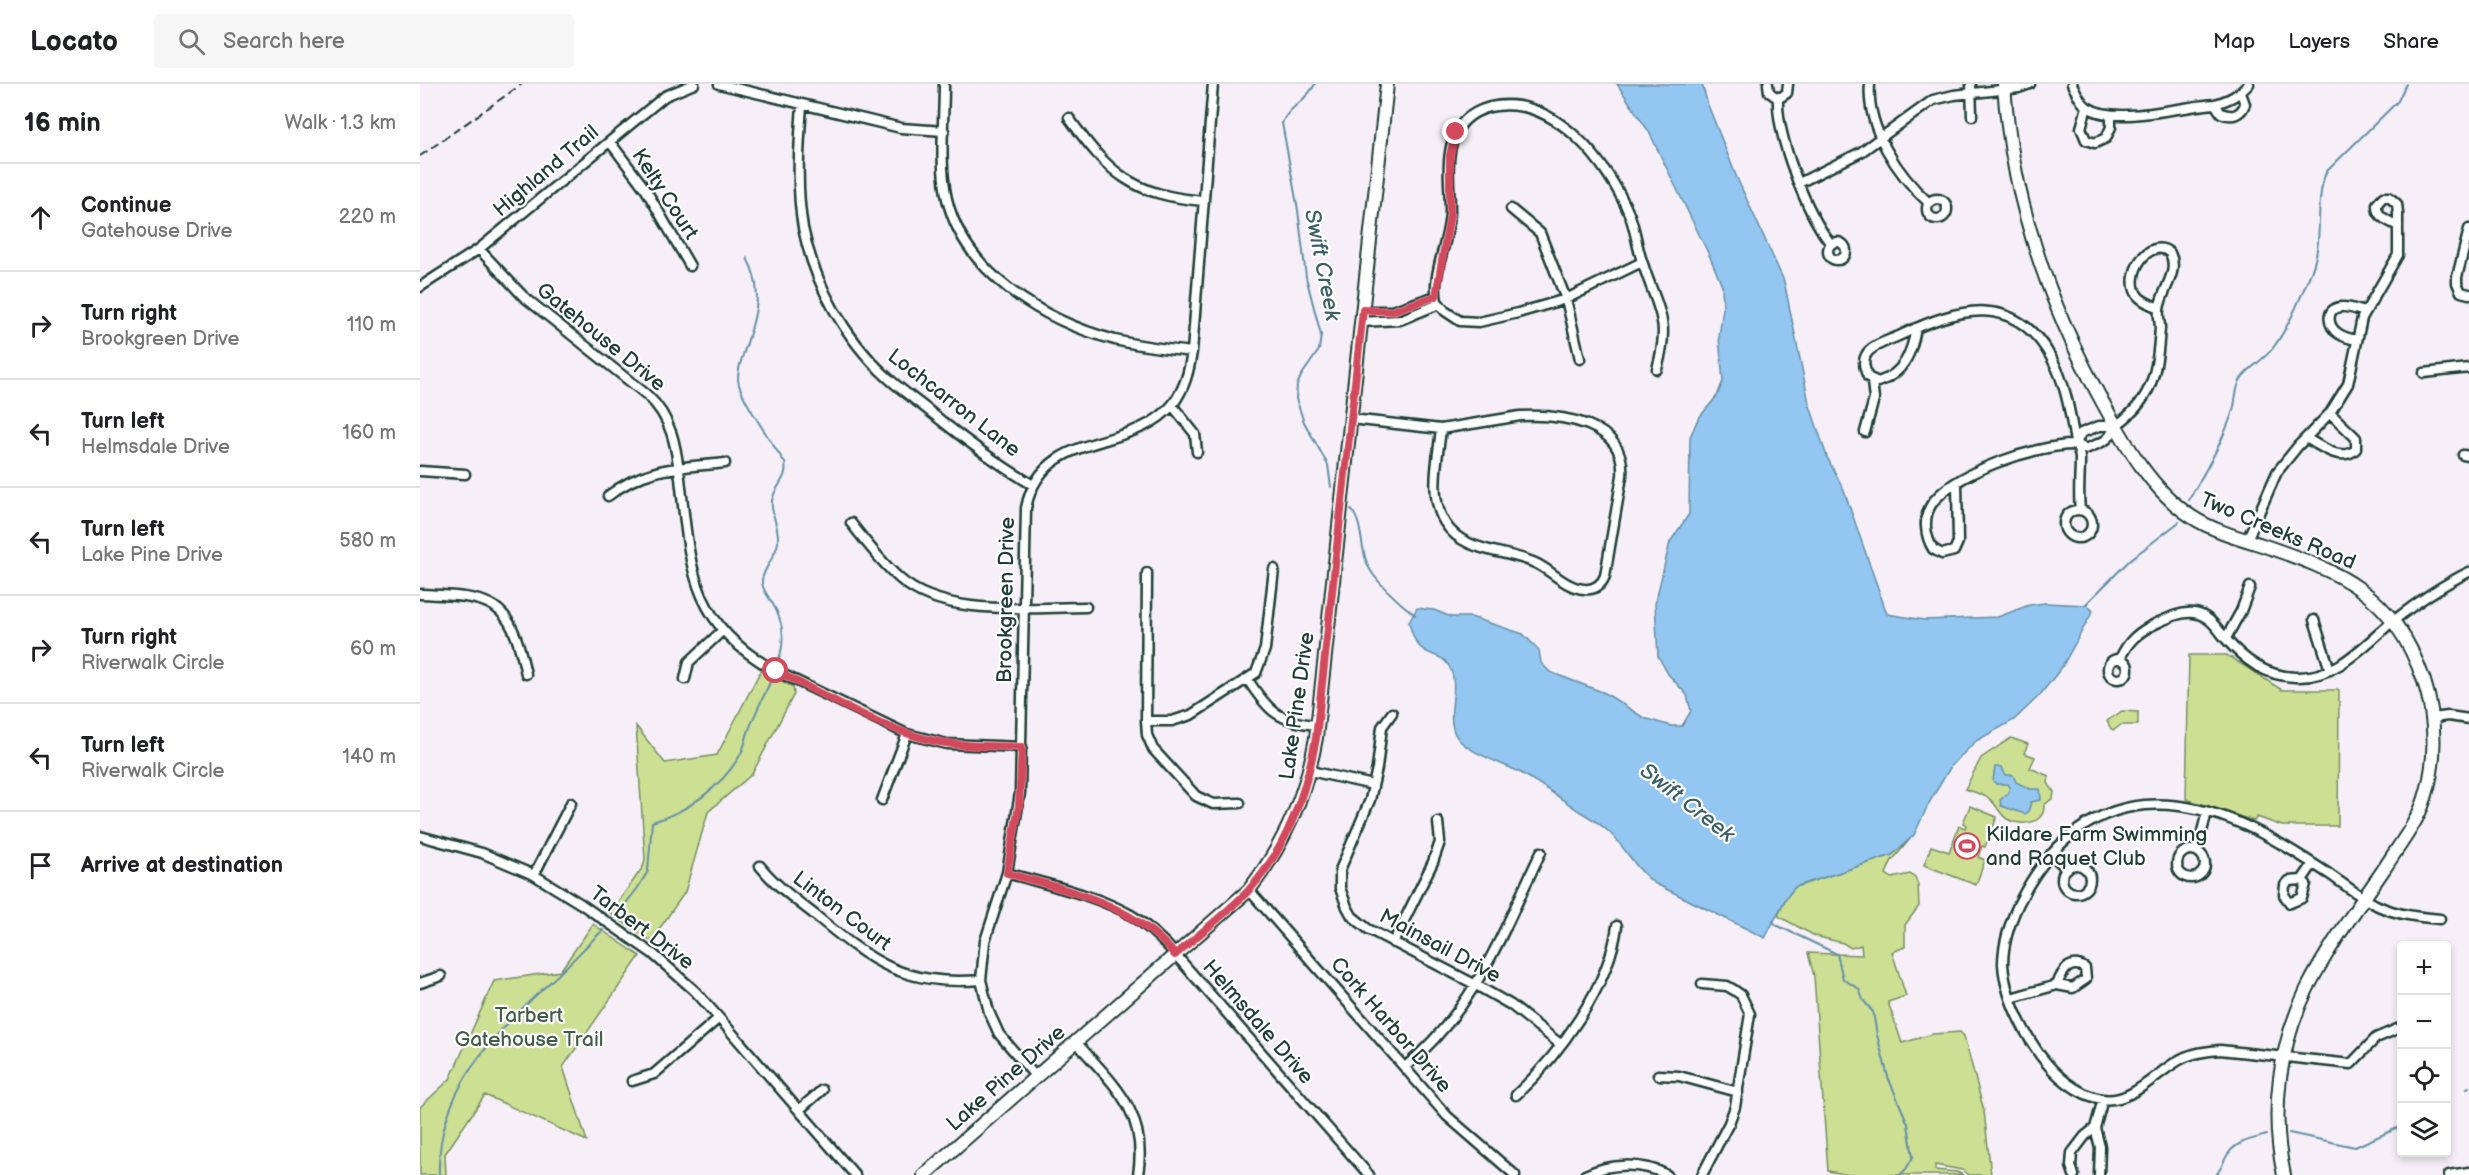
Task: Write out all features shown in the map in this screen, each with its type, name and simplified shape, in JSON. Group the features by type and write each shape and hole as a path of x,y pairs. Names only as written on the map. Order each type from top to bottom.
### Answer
{"street":[{"name":"Highland Trail","path":"420,287 479,249 665,96 694,84"},
{"path":"719,84 901,128 944,131"},
{"path":"944,84 945,177 950,207 966,244 989,272 1031,303 1086,330 1133,344 1192,352"},
{"name":"Brookgreen Drive","path":"1036,1077 999,1034 989,1012 981,980 987,929 1007,873 1019,806 1025,515 1033,485 1042,472 1064,454 1136,428 1172,405 1187,378 1192,352 1213,84"},
{"name":"Lake Pine Drive","path":"924,1175 1249,890 1287,832 1302,798 1310,771 1317,725 1387,84"},
{"path":"1768,84 1769,92 1778,97"},
{"path":"1778,97 1787,93 1788,84"},
{"path":"1870,84 1870,106 1882,140 1908,180 1929,203"},
{"path":"1799,183 1838,165 1882,140 1933,100 1970,88 2004,86 2019,88 2030,84"},
{"path":"2072,84 2087,107 2111,116 2130,116 2215,104 2241,93 2249,84"},
{"name":"Two Creeks Road","path":"2004,86 2016,172 2038,257 2066,330 2115,426 2150,477 2178,507 2205,524 2314,563 2345,578 2369,595 2394,621 2416,660 2424,681 2433,718 2432,763 2425,798 2405,837 2320,965 2293,1023 2283,1057 2278,1090 2278,1125 2284,1175"},
{"path":"1970,88 1972,116"},
{"path":"2215,104 2221,113 2232,116 2238,114 2245,104 2241,93"},
{"path":"1778,97 1782,132 1799,183 1819,227 1831,244"},
{"name":"Lochcarron Lane","path":"802,105 798,186 803,228 814,268 842,324 886,376 972,445 1033,485"},
{"path":"1642,262 1566,299 1518,313 1470,323 1451,316 1438,300 1450,215 1450,155 1452,142 1462,122 1476,112 1492,107 1519,106 1545,114 1569,129 1614,185 1635,227 1642,262 1664,321 1665,337 1657,369"},
{"path":"2087,107 2080,128 2086,140 2095,143 2106,138 2111,127 2111,116"},
{"path":"1069,118 1106,164 1126,180 1163,196 1204,201"},
{"name":"Kelty Court","path":"610,142 646,190 690,266"},
{"path":"1511,209 1540,233 1566,299 1580,359"},
{"path":"2247,540 2277,472 2330,413 2348,384 2356,340 2365,312 2398,255 2398,226"},
{"path":"2468,234 2457,283 2461,292 2469,294"},
{"path":"1957,483 1958,542 1954,551 1945,554 1938,553 1933,549 1928,537 1927,514 1937,498 1957,483 2018,454 2076,444 2086,449 2107,439 2115,426 2133,414 2139,406 2154,378 2160,325 2159,308 2174,262 2170,253 2161,248 2155,249 2138,263 2134,279 2137,294 2144,301 2159,308"},
{"name":"Gatehouse Drive","path":"479,249 523,296 656,403 670,427 693,572 705,603 722,631 741,649 766,665 907,734 947,744 1022,747"},
{"path":"1362,316 1400,320 1438,300"},
{"path":"2356,340 2337,334 2330,324 2329,316 2334,309 2341,307 2365,312"},
{"path":"1865,432 1874,399 1872,381 1864,368 1865,356 1869,351 1916,328 1969,310 2000,314 2024,325 2043,345 2059,374 2080,456 2080,510"},
{"path":"1872,381 1883,380 1902,366 1913,347 1916,328"},
{"path":"2424,373 2469,368"},
{"path":"1172,405 1195,434 1197,452"},
{"path":"2306,438 2334,453 2353,453 2357,444 2356,438 2330,413"},
{"path":"1351,419 1441,429 1535,416 1579,423 1594,428 1610,438 1620,452 1623,467 1605,576 1601,584 1593,589 1579,589 1532,562 1474,545 1452,533 1439,511 1436,494 1441,429"},
{"path":"2076,444 2081,433 2099,426 2115,426"},
{"path":"608,496 642,474 725,463"},
{"path":"420,471 465,474"},
{"path":"850,523 899,578 919,592 954,604 1086,607"},
{"path":"1146,722 1173,721 1191,715 1248,680 1259,668 1263,658 1274,569"},
{"path":"2120,659 2125,647 2142,632 2182,614 2195,613 2212,622 2239,653 2265,671 2298,677 2312,676 2330,670 2361,649 2394,621 2447,584 2469,572"},
{"path":"1147,573 1147,735 1153,749 1196,796 1213,804 1240,803"},
{"path":"2226,639 2241,611 2250,586"},
{"path":"420,594 475,598 497,609 514,628 526,674"},
{"path":"2314,620 2330,670"},
{"path":"685,679 689,662 722,631"},
{"path":"1248,680 1264,705 1278,716 1289,721 1317,725"},
{"name":"Mainsail Drive","path":"1392,713 1382,727 1370,800 1340,870 1340,888 1352,916 1368,929 1393,943 1511,1005 1560,1044"},
{"path":"2433,718 2448,716 2469,719"},
{"path":"882,800 907,734"},
{"path":"1310,771 1373,785"},
{"path":"534,875 571,803"},
{"path":"2397,1029 2376,1038 2351,1064 2220,1050 2201,1051 2184,1058 2129,1093 2117,1098 2103,1099 2077,1090 2063,1080 2044,1060 2024,1030 2011,998 2003,964 2003,952 2015,911 2035,873 2066,839 2085,825 2122,809 2160,805 2206,812 2252,828 2377,905 2409,916 2440,919"},
{"path":"2197,851 2206,812"},
{"path":"1393,943 1433,862 1440,842 1438,822"},
{"name":"Tarbert Drive","path":"420,836 482,853 534,875 581,904 653,954 695,991 855,1175"},
{"path":"1405,1067 1449,1024 1476,985 1541,852"},
{"path":"2051,854 2067,869"},
{"path":"2301,880 2313,864"},
{"name":"Linton Court","path":"760,866 770,879 843,939 882,964 934,981 981,980"},
{"name":"Helmsdale Drive","path":"1007,873 1088,896 1132,916 1146,926 1175,955 1369,1175"},
{"name":"Cork Harbor Drive","path":"1249,890 1447,1116 1515,1175"},
{"path":"1515,1095 1529,1082 1580,1017 1610,959 1615,945 1617,926"},
{"path":"420,983 441,976"},
{"path":"1702,984 1726,986 1741,995 1750,1014 1738,1092 1729,1123 1702,1175"},
{"path":"2011,998 2057,985"},
{"path":"632,1081 654,1074 719,1018"},
{"path":"1076,1042 1122,1094 1132,1112 1141,1148 1138,1175"},
{"path":"1658,1075 1679,1076 1738,1092"},
{"path":"799,1110 822,1090"},
{"path":"2099,1175 2100,1147 2095,1128 2103,1099"},
{"path":"2074,1175 2071,1166 2072,1153 2085,1136 2095,1128"},
{"path":"1585,1175 1602,1168 1630,1166 1645,1167 1667,1175"},
{"path":"2449,1175 2469,1172"}],"green space":[{"path":"2189,655 2227,655 2282,690 2339,690 2338,826 2282,826 2257,817 2254,821 2186,799"},
{"path":"761,670 793,687 794,694 752,774 708,812 685,892 651,941 610,913 643,867 645,859 636,726 665,763 717,755"},
{"path":"2122,711 2138,712 2138,725 2121,725 2114,730 2111,729 2107,721"},
{"path":"2011,738 2028,744 2024,753 2035,757 2030,768 2049,776 2048,783 2054,792 2053,798 2044,805 2040,816 2031,822 2018,823 2007,819 1991,800 1965,789 1981,758"},
{"name":"Kildare Farm Swimming and Raquet Club","path":"1970,806 1997,817 1985,847 1982,846 1978,857 1985,860 1976,885 1924,865 1931,846 1949,852 1959,826 1965,828 1966,825 1963,823"},
{"path":"1910,839 1891,862 1886,874 1892,878 1910,874 1915,877 1918,885 1919,906 1905,925 1905,947 1892,952 1906,996 1888,1002 1902,1043 1933,1034 1960,1032 1964,1036 1984,1111 1991,1175 1969,1175 1962,1170 1935,1165 1935,1170 1957,1172 1963,1175 1849,1175 1828,1171 1814,976 1808,953 1862,955 1861,945 1851,948 1843,943 1815,936 1778,916 1786,898 1795,887 1892,855"},
{"name":"Tarbert Gatehouse Trail","path":"593,924 640,956 563,1067 587,1141 485,1095 445,1154 446,1175 420,1175 420,1107 450,1079 494,981 560,971"}],"water":[{"path":"1617,84 1702,84 1737,178 1784,281 1809,403 1827,457 1843,488 1887,614 1924,620 1998,617 2029,605 2045,603 2087,605 2093,611 2062,667 2040,695 2014,720 1976,741 1951,766 1929,803 1914,835 1892,855 1795,887 1786,898 1765,938 1654,883 1641,871 1615,838 1598,823 1528,777 1475,751 1459,740 1452,726 1454,683 1449,666 1444,660 1428,653 1417,644 1409,622 1417,608 1434,610 1451,617 1471,617 1523,634 1539,650 1541,663 1550,672 1605,693 1644,718 1671,726 1682,726 1691,711 1687,695 1668,674 1658,656 1655,604 1670,542 1689,514 1690,437 1698,419 1717,396 1723,381 1719,337 1723,308 1722,286 1649,132"},
{"path":"1995,767 2002,767 2005,775 2013,775 2016,782 2030,789 2040,789 2041,800 2031,802 2025,814 2001,806 2000,800 2008,793 2010,787 2008,784 1996,784 1993,781"}],"waterway":[{"name":"Swift Creek","path":"1315,84 1282,123 1298,210 1306,277 1321,335 1319,350 1297,385 1296,399 1304,422 1328,465 1331,487"},
{"path":"2189,500 2224,433 2241,379 2269,352 2285,330 2312,270 2318,246 2320,196 2326,172 2398,101 2406,84"},
{"path":"747,258 756,282 757,294 755,316 738,379 744,397 786,468 772,502 778,536 777,547 762,580 763,588 781,623 783,638 778,662"},
{"name":"Swift Creek","path":"1351,509 1358,521 1370,569 1388,591 1415,615"},
{"path":"2085,605 2131,559 2179,522"},
{"path":"619,912 648,871 652,822 690,805 723,779 741,753 752,721 771,680"},
{"name":"Swift Creek","path":"1773,921 1776,925 1837,954 1843,979 1859,989 1863,1000 1873,1012 1888,1077 1908,1124 1913,1157 1900,1175"},
{"path":"439,1175 440,1146 447,1118 457,1093 471,1069 506,1025 603,930"},
{"path":"2289,1133 2355,1147 2397,1128"},
{"path":"2216,1175 2228,1154 2236,1146 2267,1135"}],"railway":[{"path":"420,156 522,84"}],"place":[{"name":"Kildare Farm Swimming and Raquet Club","path":"1967,846"}],"route":[{"path":"776,671 882,723 926,740 967,746 1022,747 1019,806 1007,873 1088,896 1132,916 1167,945 1175,955 1249,890 1287,832 1302,798 1316,738 1363,310 1392,311 1436,296 1450,215 1450,155 1456,132"}]}
